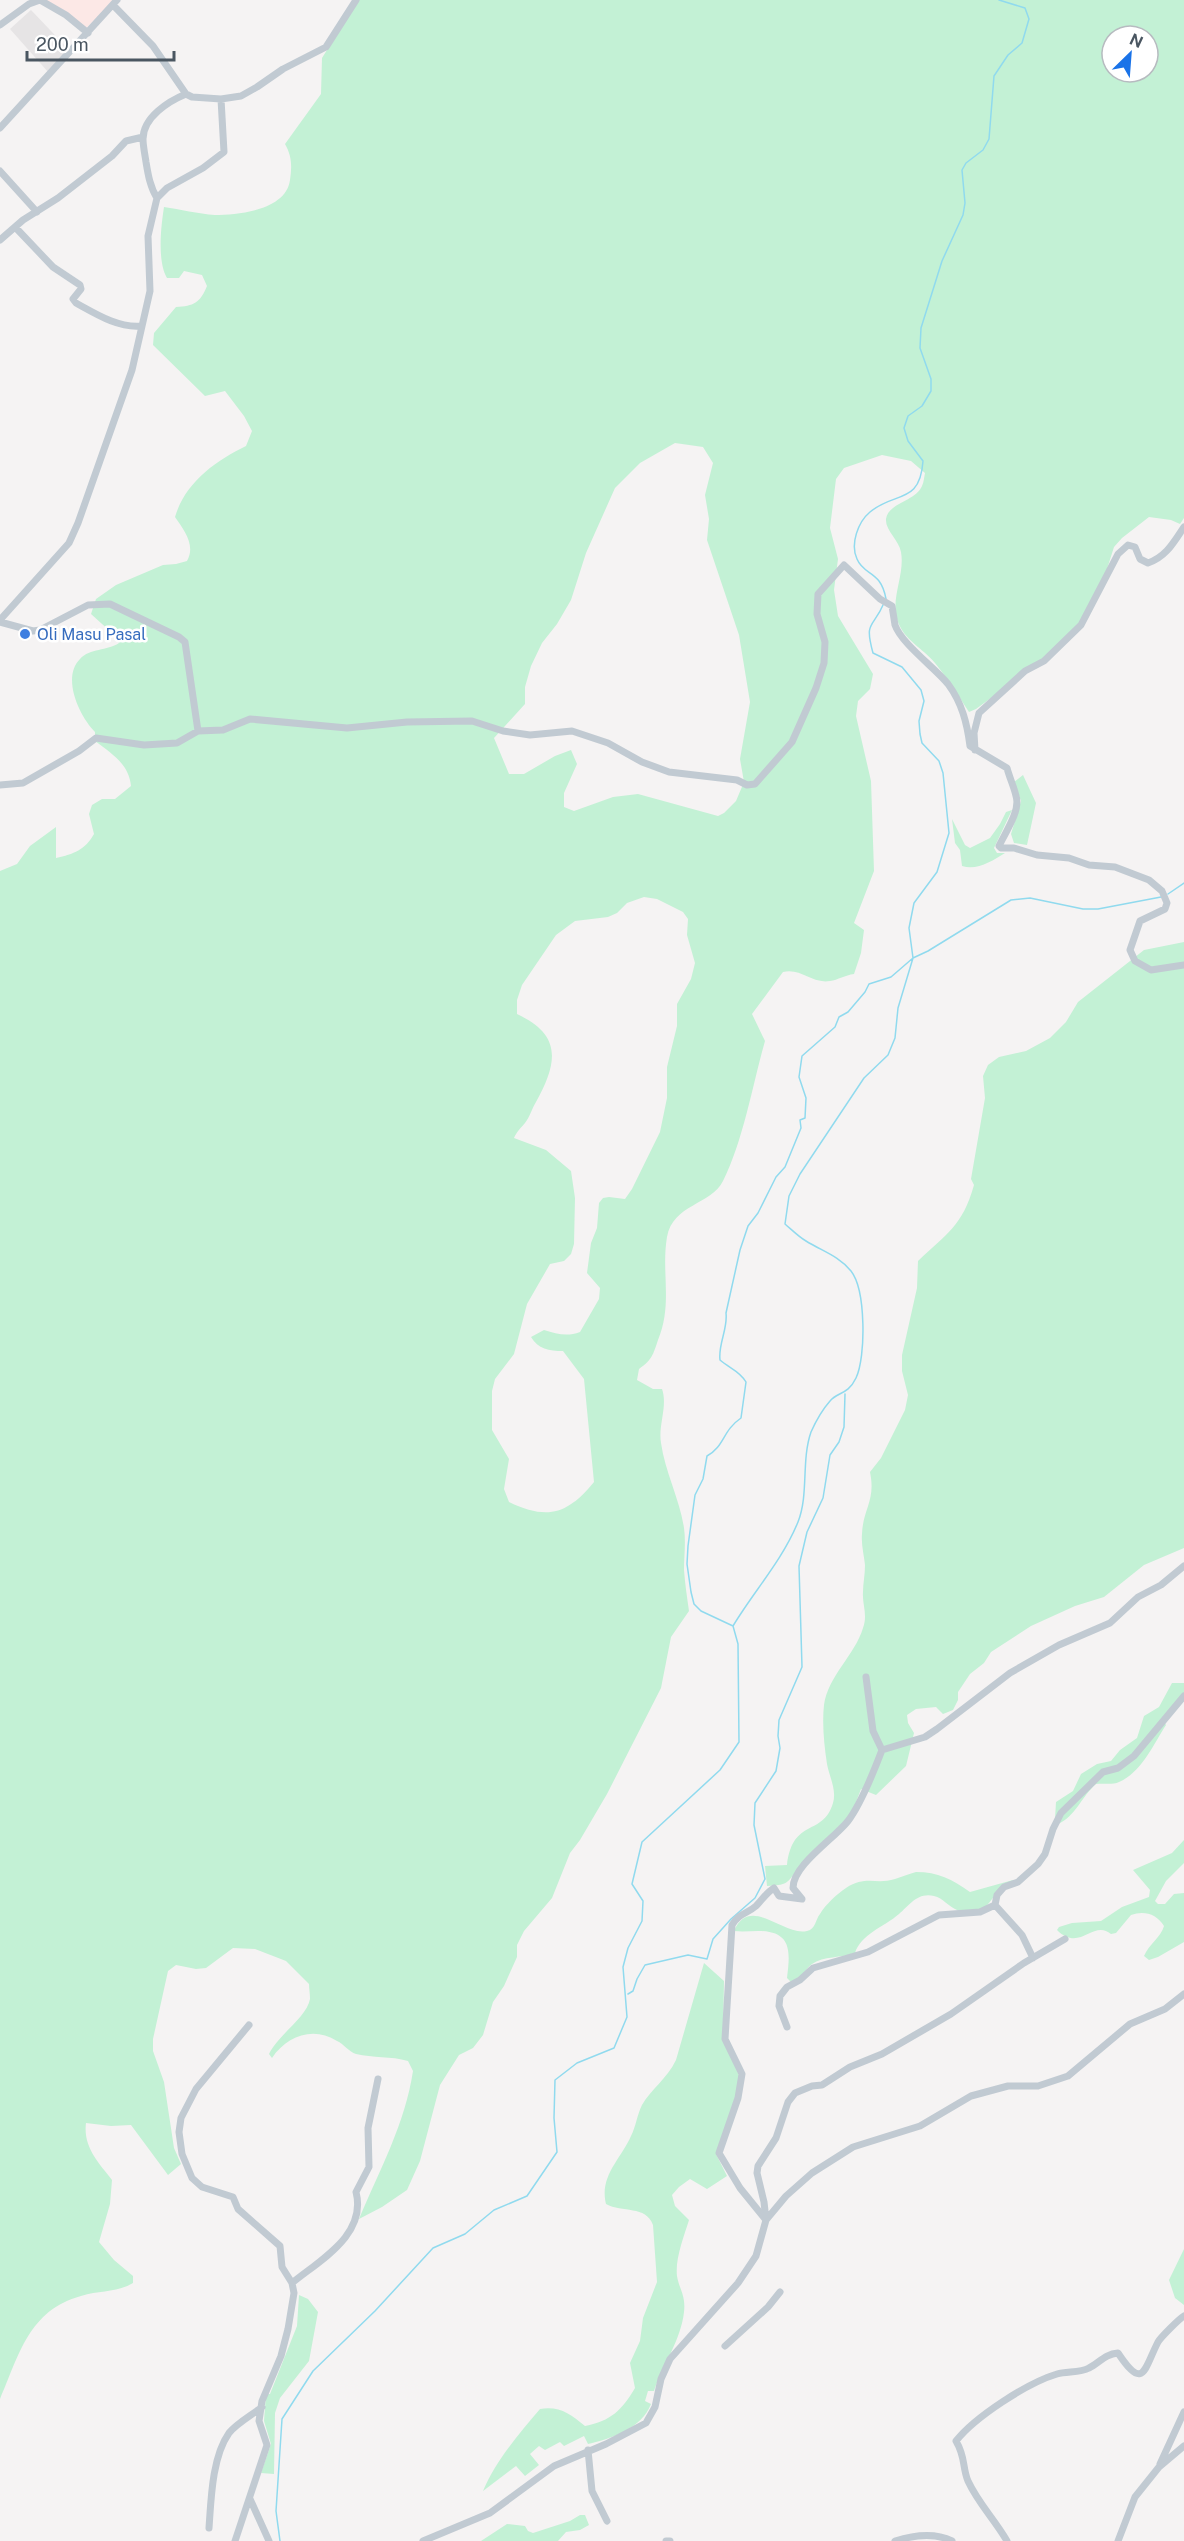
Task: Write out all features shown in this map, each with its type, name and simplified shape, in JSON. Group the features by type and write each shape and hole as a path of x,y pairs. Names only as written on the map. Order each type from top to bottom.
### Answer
{"street":[{"path":"0,25 29,4 40,0 66,15 88,33"},
{"path":"0,129 115,3 153,46 186,94 192,97 221,99 241,96 283,69 318,53 332,41 356,0"},
{"path":"157,198 147,171 143,137 151,118 164,106 186,94"},
{"path":"198,731 185,642 179,637 110,604 88,605 40,630 33,631 0,621 69,543 128,386 150,291 148,236 157,198 167,188 224,152 221,99"},
{"path":"0,240 23,220 112,156 126,141 143,137"},
{"path":"0,171 37,212"},
{"path":"15,228 54,267 80,285 81,289 73,299 76,303 111,320 131,327 141,326"},
{"path":"975,750 974,733 978,713 1025,671 1055,652 1081,625 1118,554 1124,547 1128,545 1135,547 1140,559 1148,563 1157,560 1170,549 1184,527"},
{"path":"0,785 23,783 96,738 144,745 177,743 198,731 223,730 250,719 347,728 407,722 472,721 503,731 530,735 573,731 608,743 642,762 669,772 737,780 747,785 755,784 792,742 816,688 824,663 825,642 817,614 818,594 843,565 880,599 892,606 896,627 904,639 948,685 961,705 970,746 1007,768 1011,787 1017,797 1014,812 999,846 1037,855 1069,858 1089,865 1115,867 1149,880 1162,891 1167,903 1165,909 1140,921 1130,950 1135,961 1151,970 1184,965"},
{"path":"882,1750 925,1737 1010,1673 1059,1645 1110,1623 1138,1597 1161,1586 1184,1566"},
{"path":"766,2220 741,2188 719,2153 738,2098 742,2074 724,2039 732,1925 740,1915 755,1907 774,1888 779,1896 802,1899 793,1888 794,1881 812,1857 847,1822 861,1800 882,1750 873,1731 866,1677"},
{"path":"995,1905 997,1895 1004,1887 1018,1882 1038,1864 1045,1854 1053,1829 1061,1814 1103,1772 1118,1768 1134,1756 1184,1696"},
{"path":"995,1905 1022,1935 1033,1958"},
{"path":"787,2026 779,2006 780,1996 787,1987 800,1980 813,1968 868,1952 939,1915 980,1912 995,1905"},
{"path":"423,2541 490,2514 554,2466 606,2444 646,2423 655,2407 661,2379 670,2359 738,2283 756,2256 766,2220 757,2174 758,2166 776,2138 788,2102 795,2092 822,2085 850,2067 882,2054 951,2014 1065,1939"},
{"path":"766,2220 786,2196 812,2173 845,2151 920,2126 971,2096 1008,2086 1038,2086 1068,2076 1131,2024 1165,2009 1184,1994"},
{"path":"235,2541 267,2445 259,2421 281,2356 294,2293 292,2283 282,2267 280,2246 238,2208 233,2197 202,2187 192,2178 180,2144 181,2118 186,2105 196,2088 249,2025"},
{"path":"292,2283 331,2253 349,2232 357,2217 360,2206 356,2192 369,2167 368,2128 378,2079"},
{"path":"725,2346 768,2307 780,2292"},
{"path":"1007,2541 968,2481 964,2470 964,2454 957,2441 966,2428 997,2405 1040,2380 1057,2374 1088,2369 1112,2354 1118,2353 1129,2370 1135,2374 1142,2373 1147,2370 1160,2339 1184,2316"},
{"path":"209,2528 212,2483 224,2444 230,2433 262,2407"},
{"path":"1159,2467 1184,2412"},
{"path":"1118,2541 1135,2497 1159,2467 1184,2446"},
{"path":"588,2450 592,2491 607,2521"},
{"path":"250,2499 269,2541"},
{"path":"895,2541 928,2535 940,2536 952,2541"}],"shaded area":[{"path":"45,0 115,0 86,28"},
{"path":"31,10 70,51 49,73 10,29"}],"green space":[{"path":"358,0 1184,0 1184,518 1180,524 1171,520 1149,517 1122,538 1114,547 1107,569 1080,622 1044,659 969,712 940,669 908,638 897,619 896,602 902,561 898,543 886,519 892,509 919,491 925,473 911,461 882,455 844,468 836,479 830,528 838,559 834,590 838,616 873,674 870,689 858,701 856,716 871,781 874,871 854,923 864,930 861,953 854,974 823,981 796,972 783,972 752,1014 765,1041 742,1131 730,1166 717,1189 684,1211 671,1226 667,1237 665,1313 653,1353 647,1363 639,1369 637,1380 653,1389 662,1389 664,1395 661,1443 685,1533 684,1570 689,1611 671,1637 661,1688 607,1794 570,1853 552,1898 524,1931 517,1945 517,1957 504,1986 493,2002 483,2035 473,2048 459,2055 440,2085 420,2161 407,2190 382,2207 359,2219 391,2146 404,2109 413,2071 408,2061 356,2054 340,2042 319,2034 293,2039 278,2050 272,2058 269,2054 273,2047 308,2006 309,1984 286,1961 255,1949 233,1948 206,1968 196,1969 176,1965 168,1971 153,2039 153,2051 164,2082 174,2148 181,2164 168,2175 131,2125 111,2126 86,2123 89,2147 112,2180 110,2204 99,2242 114,2260 133,2276 133,2283 81,2296 49,2312 28,2336 0,2399 0,871 17,864 30,846 56,827 56,858 78,850 87,844 94,834 89,814 92,805 102,799 115,799 131,786 130,778 123,766 95,741 95,732 79,707 72,686 75,667 84,655 119,643 112,633 91,614 96,599 116,585 163,565 187,561 190,543 175,517 180,505 203,474 246,446 252,431 225,391 205,396 153,345 154,333 176,307 196,302 207,286 202,275 184,271 179,278 167,278 161,253 164,207 225,215 260,209 280,198 287,190 291,175 290,157 285,144 321,94 322,58","holes":["675,443 703,447 713,463 705,495 709,519 707,540 739,635 750,702 740,759 744,782 736,801 718,816 638,794 613,797 574,811 564,807 564,793 577,764 571,750 555,756 524,774 509,774 494,738 525,704 525,687 531,666 542,643 557,624 571,600 586,553 615,488 640,463","644,897 657,899 683,912 688,919 687,935 695,963 691,979 677,1004 677,1026 667,1067 667,1098 660,1132 625,1199 609,1197 603,1198 599,1203 597,1228 591,1243 587,1273 600,1288 599,1299 580,1332 566,1335 544,1330 531,1337 544,1349 563,1351 584,1379 594,1482 575,1502 565,1508 556,1511 535,1511 509,1502 504,1489 509,1459 492,1430 492,1391 495,1379 514,1354 527,1304 550,1264 564,1261 571,1254 574,1244 575,1198 571,1171 546,1150 514,1138 528,1118 543,1088 552,1062 549,1041 532,1022 517,1014 517,1000 522,985 556,935 575,921 608,917 617,913 627,903"]},
{"path":"1023,775 1036,803 1027,845 1014,843 1011,834 1021,801 1014,782"},
{"path":"1012,810 994,848 997,853 1005,853 979,866 962,866 960,850 955,843 952,819 965,845 970,848 990,838 1006,812"},
{"path":"1184,942 1184,1548 1144,1565 1104,1597 1075,1606 1031,1626 991,1652 984,1663 970,1674 958,1692 958,1700 953,1710 943,1714 936,1707 916,1709 907,1715 908,1723 914,1733 906,1766 876,1795 861,1789 853,1810 790,1879 782,1884 767,1886 765,1866 787,1865 795,1840 822,1820 833,1803 833,1788 824,1742 824,1705 826,1694 859,1638 864,1623 865,1565 862,1538 871,1490 870,1472 881,1458 905,1410 908,1395 902,1371 902,1355 917,1288 918,1261 959,1220 974,1185 971,1179 985,1098 983,1076 988,1065 999,1057 1026,1051 1050,1038 1066,1022 1078,1002 1144,950"},
{"path":"1172,1683 1184,1683 1184,1701 1162,1719 1166,1725 1141,1765 1119,1782 1096,1784 1074,1811 1058,1824 1055,1819 1056,1802 1073,1791 1081,1774 1097,1764 1111,1761 1120,1750 1137,1738 1144,1716 1159,1707"},
{"path":"1184,1840 1184,1863 1166,1881 1155,1901 1158,1904 1165,1904 1174,1894 1184,1893 1184,1942 1149,1960 1144,1956 1164,1926 1154,1916 1145,1913 1131,1915 1116,1933 1111,1934 1098,1930 1073,1938 1057,1930 1059,1927 1072,1923 1101,1921 1122,1907 1149,1897 1150,1890 1133,1870 1172,1853"},
{"path":"916,1872 944,1877 970,1892 1013,1880 996,1894 985,1908 971,1911 957,1910 934,1896 918,1898 862,1941 855,1953 816,1961 798,1979 791,1982 787,1978 789,1960 787,1945 783,1939 769,1932 734,1931 741,1921 749,1916 758,1916 788,1928 807,1931 814,1926 818,1916 832,1900 853,1884 865,1881 888,1881"},
{"path":"704,1963 724,1981 723,2039 739,2075 739,2086 716,2154 727,2176 707,2189 690,2179 672,2195 675,2206 689,2220 677,2262 677,2276 684,2301 684,2312 676,2342 654,2391 648,2391 645,2401 651,2404 641,2420 625,2431 606,2439 588,2444 584,2436 564,2446 560,2442 545,2450 539,2446 530,2454 539,2465 525,2476 516,2466 483,2491 501,2458 540,2409 547,2408 564,2412 585,2426 609,2418 625,2403 635,2388 630,2363 640,2341 643,2318 657,2282 653,2225 650,2219 639,2212 606,2204 606,2185 612,2168 631,2136 642,2105 676,2060"},
{"path":"1184,2249 1184,2305 1175,2298 1169,2280"},
{"path":"299,2295 308,2299 318,2312 309,2361 280,2398 275,2413 274,2474 261,2473 271,2444 264,2421 266,2394 270,2394 297,2326"},
{"path":"580,2515 585,2515 589,2525 580,2530 566,2532 558,2541 481,2541 507,2524 525,2526 533,2533 570,2521"}],"waterway":[{"path":"886,599 880,583 857,559 854,547 856,534 870,512 912,491 921,475 923,461 908,441 904,428 908,416 922,406 931,391 931,379 920,348 921,328 942,261 963,215 965,203 962,170 966,163 983,150 989,139 994,76 1008,55 1022,43 1029,19 1025,8 999,0"},
{"path":"733,1626 701,1611 694,1604 687,1564 695,1495 703,1479 707,1456 717,1448 730,1428 741,1418 746,1382 738,1372 720,1360 726,1313 740,1250 748,1226 758,1213 776,1177 785,1167 801,1128 800,1120 805,1118 806,1098 799,1077 802,1056 835,1027 839,1017 848,1012 869,984 891,977 913,958 909,928 914,903 937,872 949,833 943,773 939,761 922,743 920,734 919,721 924,701 921,690 902,667 873,653 869,635 871,625 884,603"},
{"path":"1168,894 1184,883"},
{"path":"280,2541 276,2511 282,2419 313,2371 375,2311 433,2248 465,2234 494,2210 527,2196 557,2152 554,2118 555,2080 577,2063 614,2048 627,2017 623,1967 628,1948 642,1921 643,1901 632,1884 642,1842 720,1770 739,1742 738,1644 733,1626 776,1563 798,1522 803,1500 806,1454 811,1432 830,1401 853,1384 862,1355 862,1308 856,1280 841,1261 803,1239 785,1224 789,1196 800,1174 864,1078 888,1055 895,1038 898,1008 913,958 1011,900 1030,898 1083,909 1098,909 1161,897"},
{"path":"628,1994 633,1991 645,1965 688,1955 707,1959 713,1939 755,1898 765,1879 754,1825 755,1803 776,1771 780,1748 779,1720 802,1667 799,1566 807,1532 823,1498 830,1455 839,1442 844,1427 845,1394"}],"place":[{"name":"Oli Masu Pasal","path":"25,634"}]}
